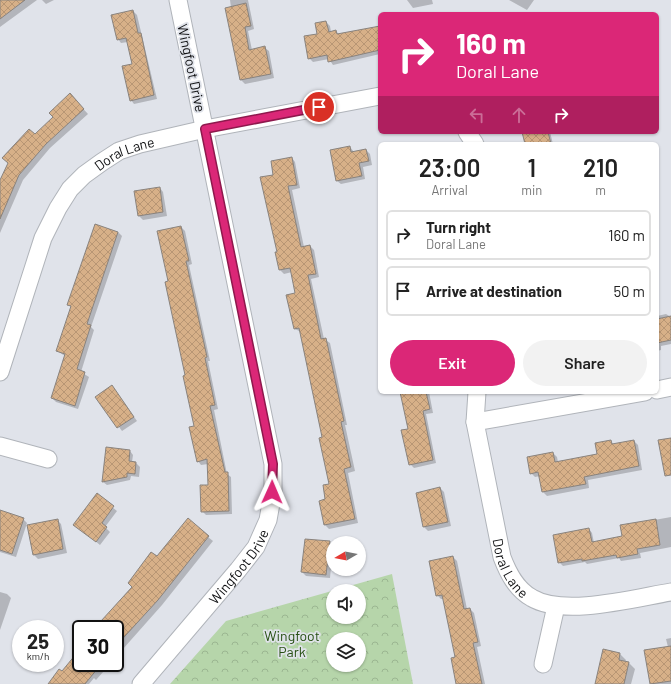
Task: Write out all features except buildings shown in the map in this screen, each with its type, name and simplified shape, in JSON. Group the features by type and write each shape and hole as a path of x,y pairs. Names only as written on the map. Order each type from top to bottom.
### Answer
{"street":[{"name":"Wingfoot Drive","path":"141,684 256,547 268,520 272,492 273,464 178,0"},
{"name":"Doral Lane","path":"0,372 43,238 58,208 70,189 84,175 118,151 205,129 378,96"},
{"path":"468,134 474,142"},
{"path":"659,390 671,388"},
{"name":"Doral Lane","path":"477,394 476,422 502,557 514,582 532,598 543,603 556,606 602,604 671,592"},
{"path":"476,422 634,394"},
{"path":"0,446 48,460"},
{"path":"543,664 556,606"}],"green space":[{"name":"Wingfoot Park","path":"392,574 413,684 170,684 226,621 326,593 326,624 366,624 366,584 357,584"}],"route":[{"path":"272,492 273,464 205,129 319,107"}]}
